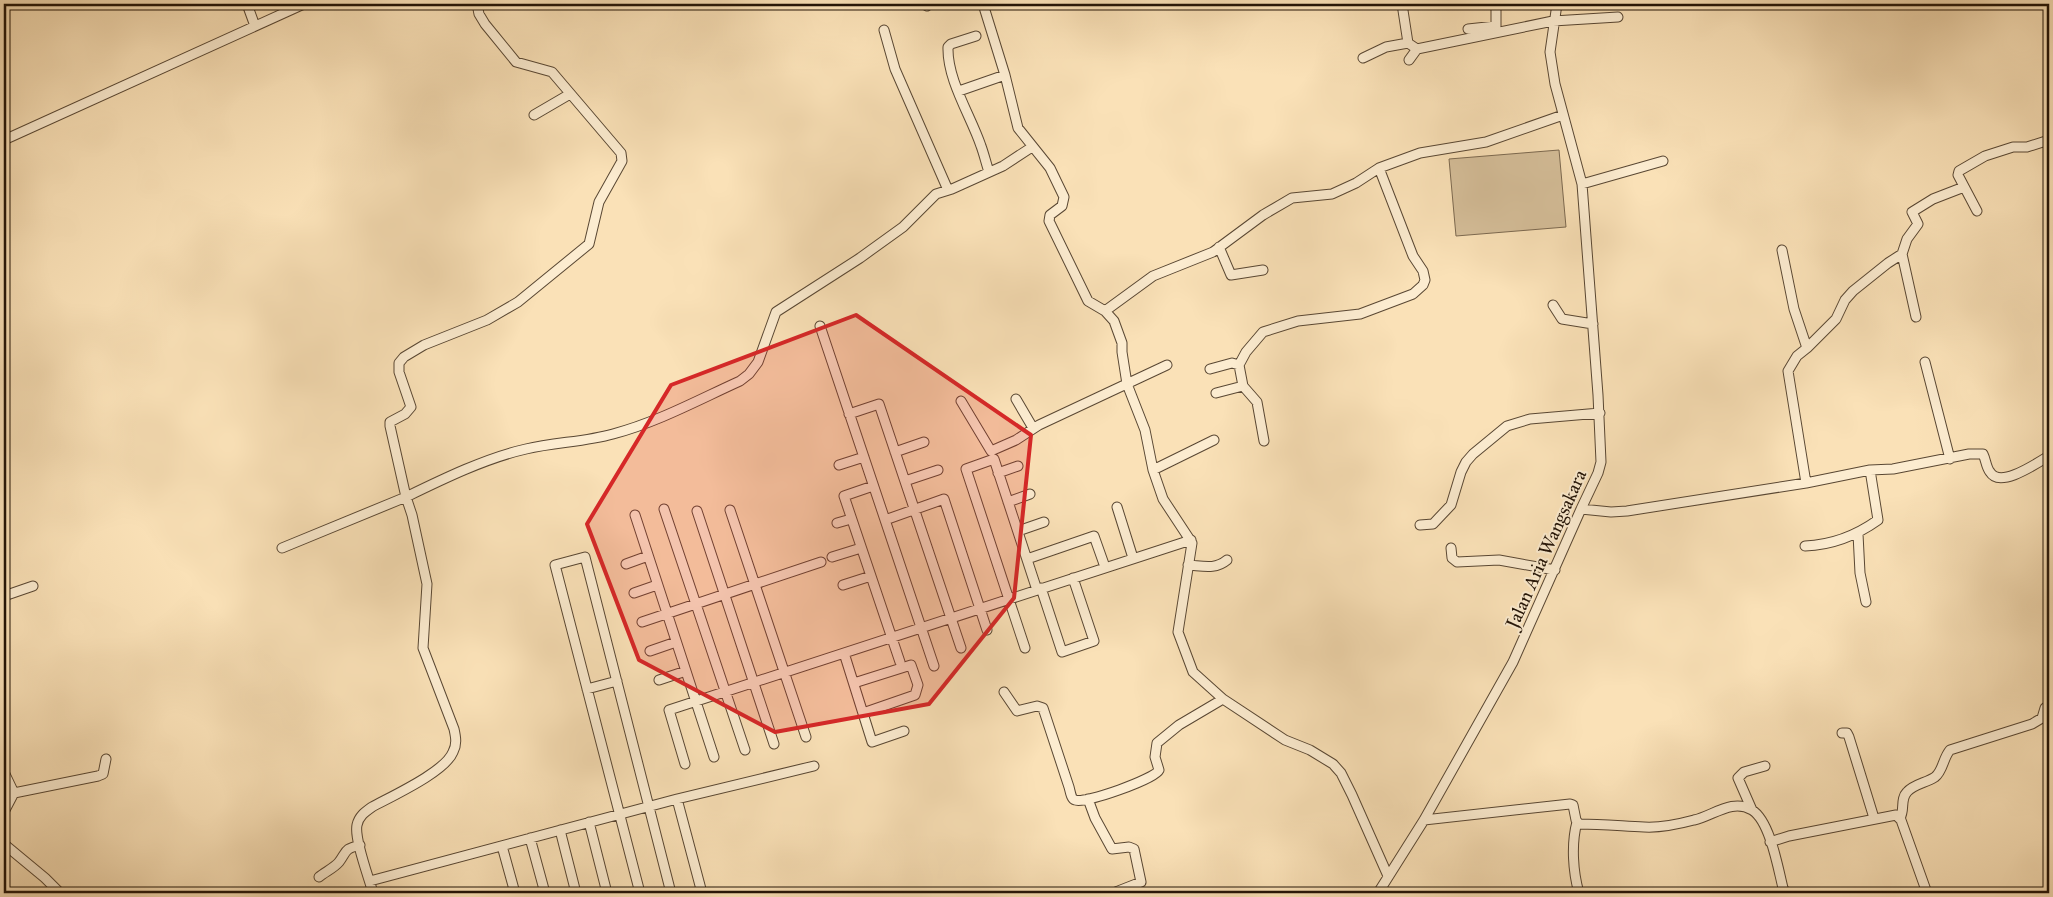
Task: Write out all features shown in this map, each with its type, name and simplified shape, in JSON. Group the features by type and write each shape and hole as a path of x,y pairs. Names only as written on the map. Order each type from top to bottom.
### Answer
{"street":[{"path":"247,4 254,26"},
{"path":"4,140 304,4"},
{"path":"373,893 360,845 357,825 362,815 372,807 441,768 453,754 457,743 454,729 423,648 427,584 390,426 390,422 405,414 411,407 399,372 400,360 424,345 487,320 518,302 589,244 599,202 622,161 621,153 552,72 516,62 485,24 479,14 477,4"},
{"path":"983,4 1005,75 1018,128 1032,147 1046,160 1064,197 1062,206 1049,217 1055,235 1088,300 1105,311 1114,321 1122,343 1127,384 1145,430 1153,470 1163,499 1191,540 1192,547 1178,627 1180,641 1193,672 1222,699 1284,740 1310,750 1333,764 1341,774 1352,795 1388,876"},
{"path":"1402,4 1408,43"},
{"path":"1468,29 1496,26 1496,4"},
{"name":"Jalan Aria Wangsakara","path":"1378,893 1424,820 1513,662 1555,570 1580,509 1598,474 1601,462 1600,413 1582,184 1563,115 1550,52 1557,4"},
{"path":"1409,60 1417,49 1554,21 1618,17"},
{"path":"884,30 895,69 948,190"},
{"path":"976,36 952,44 948,48 949,61 958,91 981,146 989,172"},
{"path":"1363,58 1386,47 1408,43 1417,49"},
{"path":"958,91 1005,75"},
{"path":"534,115 570,94"},
{"path":"1105,311 1153,276 1205,257 1292,198 1332,194 1356,184 1379,168 1420,153 1486,142 1563,115"},
{"path":"1977,211 1958,172 1981,158 2013,147 2027,147 2049,140"},
{"path":"282,548 499,457 527,448 570,443 612,434 660,419 740,381 749,374 758,362 776,312 860,258 903,227 936,194 1003,166 1032,147"},
{"path":"1582,184 1663,161"},
{"path":"1264,441 1257,402 1244,386 1239,365 1246,352 1267,330 1298,321 1360,314 1413,294 1423,285 1425,280 1423,271 1413,256 1379,168"},
{"path":"1916,317 1902,254 1907,238 1918,224 1912,211 1933,199 1964,187"},
{"path":"1219,248 1231,275 1263,270"},
{"path":"1782,250 1794,309 1806,348"},
{"path":"1806,483 1788,371 1797,356 1836,319 1845,300 1853,291 1902,254"},
{"path":"1553,305 1562,319 1592,324"},
{"path":"820,326 934,666"},
{"path":"1924,362 1950,458"},
{"path":"1210,369 1232,363 1239,365"},
{"path":"960,401 990,451 1016,440 1033,428 1167,365"},
{"path":"1216,393 1244,386"},
{"path":"1016,399 1033,428"},
{"path":"849,414 879,404 961,648"},
{"path":"1420,525 1433,524 1452,505 1461,472 1466,462 1507,426 1530,419 1600,413"},
{"path":"1153,470 1214,440"},
{"path":"895,452 924,442"},
{"path":"1580,509 1611,512 1628,511 1806,483 1870,470 1893,469 1970,454 1982,454 1989,472 1998,478 2008,478 2049,456"},
{"path":"839,465 864,457"},
{"path":"1025,648 966,469 994,459 1027,559 1062,652 1094,641 1073,578"},
{"path":"998,473 1018,466"},
{"path":"905,481 938,470"},
{"path":"1805,546 1823,544 1858,534 1878,520 1870,470"},
{"path":"873,486 844,496 900,662"},
{"path":"1008,502 1030,494"},
{"path":"885,520 944,499 987,630"},
{"path":"1117,507 1133,558"},
{"path":"664,509 745,750"},
{"path":"730,510 806,738"},
{"path":"697,511 774,744"},
{"path":"635,515 714,757"},
{"path":"837,523 852,519"},
{"path":"1018,531 1044,522"},
{"path":"1858,534 1860,573 1866,602"},
{"path":"1027,559 1094,536 1105,568"},
{"path":"685,764 668,710 1191,540"},
{"path":"832,557 861,548"},
{"path":"1451,548 1452,558 1457,562 1499,560 1555,570"},
{"path":"626,564 648,556"},
{"path":"640,893 555,564 585,557 671,893"},
{"path":"1188,565 1214,567 1227,560"},
{"path":"642,622 820,562"},
{"path":"843,585 871,576"},
{"path":"634,593 658,585"},
{"path":"4,596 33,586"},
{"path":"650,651 676,642"},
{"path":"844,653 872,742 904,731"},
{"path":"854,683 911,665 918,685 915,695 863,713"},
{"path":"659,680 686,671"},
{"path":"587,689 617,681"},
{"path":"1004,692 1017,711 1037,706 1043,708 1073,799 1076,801 1142,782 1156,775 1159,770 1155,757 1157,743 1179,725 1222,699"},
{"path":"1900,818 1903,812 1903,797 1918,784 1935,777 1940,772 1945,756 1950,750 2032,724 2042,718 2045,708 2049,705"},
{"path":"1842,733 1846,733 1849,737 1874,818"},
{"path":"14,793 98,776 103,774 106,759"},
{"path":"370,881 649,806 814,766"},
{"path":"1765,766 1744,772 1738,778 1752,810 1759,817 1770,842 1786,893"},
{"path":"4,772 14,793"},
{"path":"4,812 14,793"},
{"path":"677,799 702,893"},
{"path":"1088,799 1095,818 1112,849 1129,847 1134,849 1141,882 1113,893"},
{"path":"1424,820 1573,805 1577,822 1574,833 1575,873 1579,893"},
{"path":"1577,822 1579,824 1646,827 1693,821 1732,805 1752,810"},
{"path":"1770,842 1892,814 1900,818 1927,893"},
{"path":"589,822 606,893"},
{"path":"560,830 576,893"},
{"path":"530,838 545,893"},
{"path":"4,844 60,893"},
{"path":"319,877 338,863 344,852 349,848 360,845"},
{"path":"502,846 515,893"}],"highlighted area":[{"path":"856,315 1031,435 1014,598 929,704 775,732 639,660 587,524 671,385"}],"shaded area":[{"path":"1559,150 1566,227 1456,236 1449,159"}]}
